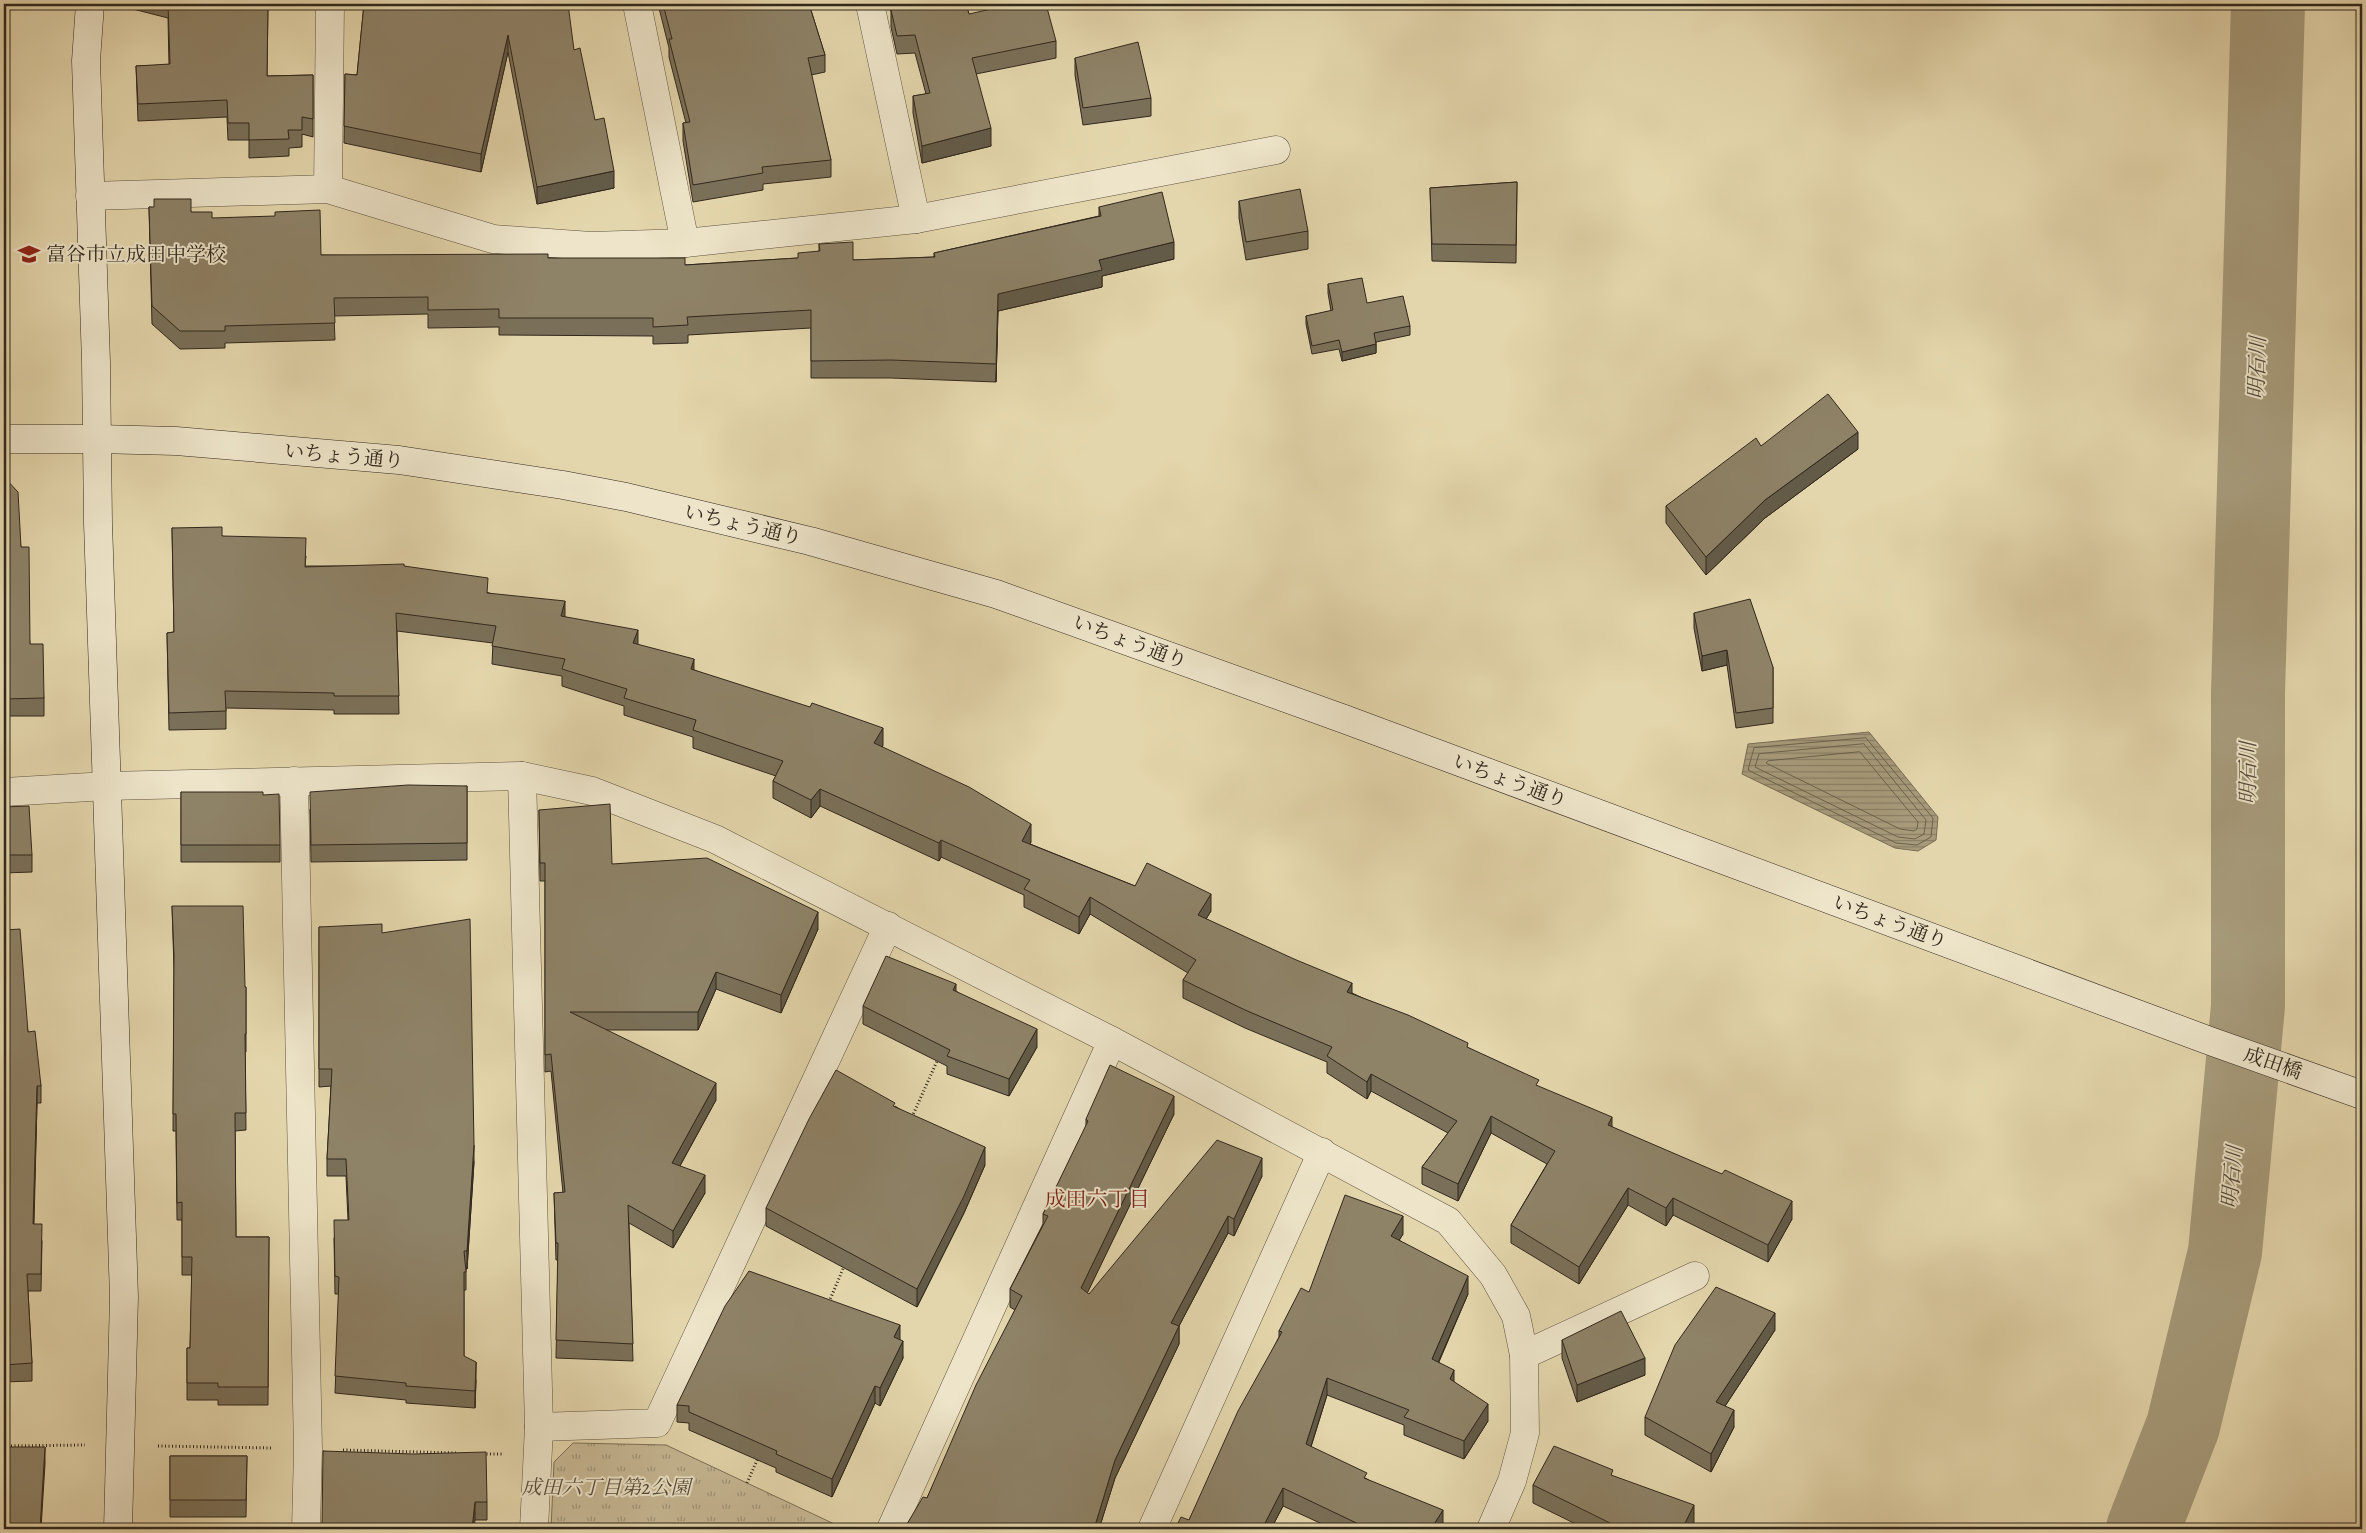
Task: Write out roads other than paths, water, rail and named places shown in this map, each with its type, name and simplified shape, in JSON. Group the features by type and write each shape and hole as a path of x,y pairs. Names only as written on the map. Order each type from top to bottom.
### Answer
{"street":[{"path":"90,4 86,61 124,1297 118,1529"},
{"path":"328,190 330,4"},
{"path":"638,4 685,243"},
{"path":"870,4 916,219"},
{"path":"90,196 328,190 493,239 591,246 685,243 916,219 1276,150"},
{"name":"いちょう通り","path":"4,439 97,438 176,441 400,460 482,471 626,497 819,543 1015,601 1344,719 2210,1041"},
{"path":"4,792 107,786 522,776 592,791 715,839 1112,1042 1322,1152 1448,1221 1493,1276 1516,1316 1524,1355 1525,1433 1512,1482 1491,1529"},
{"path":"522,776 539,1427 534,1529"},
{"path":"294,781 308,1449 306,1529"},
{"path":"539,1427 657,1423 888,926"},
{"name":"成田橋","path":"2210,1041 2362,1094"},
{"path":"891,1529 1112,1042"},
{"path":"1152,1529 1322,1152"},
{"path":"1524,1355 1695,1276"}],"water":[{"path":"1869,732 1938,817 1936,840 1918,851 1895,848 1742,774 1748,744"}],"waterway":[{"name":"明石川","path":"2143,1529 2183,1426 2225,1252 2248,1006 2248,693 2268,4"}],"place":[{"name":"富谷市立成田中学校","path":"29,254"}],"district":[{"name":"成田六丁目","path":"1097,1199"}],"park label":[{"name":"成田六丁目第2公園","path":"606,1487"}]}
